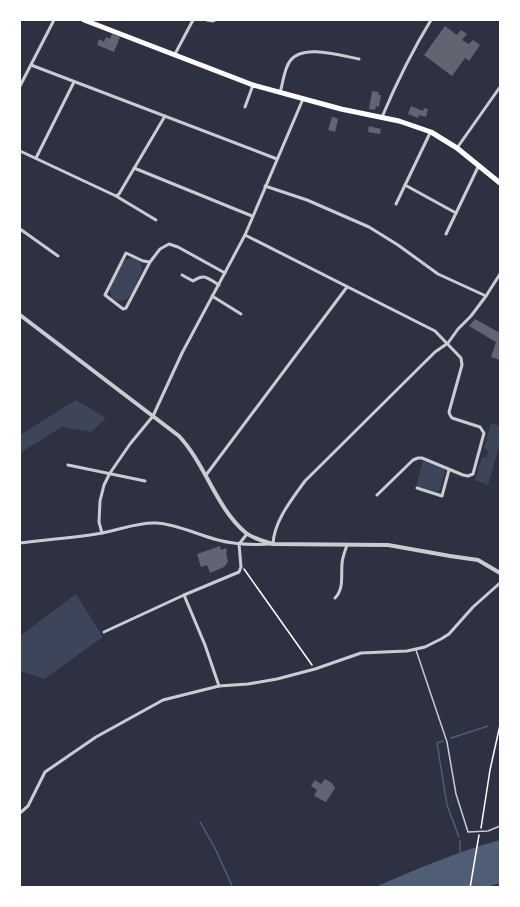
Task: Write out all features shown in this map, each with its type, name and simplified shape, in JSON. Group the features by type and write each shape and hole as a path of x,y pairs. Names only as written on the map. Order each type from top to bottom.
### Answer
{"highway":[{"path":"84,20 253,85 341,110 399,121 431,132 457,148 501,183"}],"street":[{"path":"20,86 54,20"},
{"path":"174,54 193,20"},
{"path":"207,20 215,20"},
{"path":"381,117 418,39 431,20"},
{"path":"280,93 288,63 294,56 321,52 359,60"},
{"path":"30,65 277,159"},
{"path":"36,158 74,81"},
{"path":"245,107 253,85"},
{"path":"457,148 501,87"},
{"path":"102,533 99,522 100,501 104,485 130,444 153,416 182,353 245,235 303,99"},
{"path":"116,196 165,116"},
{"path":"396,204 431,132"},
{"path":"20,151 116,196 156,220"},
{"path":"446,234 479,165"},
{"path":"134,168 253,216"},
{"path":"405,185 456,213"},
{"path":"265,186 307,200 369,228 398,245 438,274 486,296"},
{"path":"20,229 58,256"},
{"path":"245,235 435,332 461,358 462,362 449,411 452,418 480,427 484,433 473,474 464,475 422,458 415,459 377,495"},
{"path":"150,262 126,253 105,295 123,309 126,308 150,262 160,249 169,244 225,273"},
{"path":"273,544 273,535 277,526 305,481 435,352 448,343 501,274"},
{"path":"182,275 193,281 204,276 219,285"},
{"path":"206,475 347,287"},
{"path":"212,296 241,314"},
{"path":"20,315 179,436 187,444 225,509 247,534 273,544"},
{"path":"68,465 146,481"},
{"path":"417,488 442,496 449,470"},
{"path":"20,543 102,533 142,523 157,523 239,544 388,545 472,558 501,573"},
{"path":"104,632 239,572 241,567 239,544 247,534"},
{"path":"335,598 340,594 342,563 347,545"},
{"path":"20,813 28,806 45,772 96,737 163,700 219,686 277,680 361,653 416,649 434,643 449,634 478,602 501,583"},
{"path":"184,595 206,645 219,686"}],"lane":[{"path":"416,649 447,742 456,794 468,832 488,831 501,826"}],"path":[{"path":"241,567 246,570 315,669"},
{"path":"470,888 490,770 501,725"}],"shaded area":[{"path":"133,257 140,262 142,270 128,298 118,301 111,297 110,288 122,263"},
{"path":"76,400 106,418 91,432 62,427 20,453 20,435"},
{"path":"491,423 500,426 500,443 488,485 475,480 482,457 487,457 488,451 484,448"},
{"path":"423,461 445,471 438,492 416,486"},
{"path":"76,594 103,637 44,679 20,671 20,636"},
{"path":"500,840 500,883 484,888 373,888 420,868"}],"building":[{"path":"445,26 457,35 461,30 467,34 462,40 469,44 473,40 480,45 469,61 465,58 452,76 424,55"},
{"path":"112,34 120,37 114,52 97,45 99,39 104,42 106,37 110,39"},
{"path":"372,91 379,92 378,95 381,95 379,107 376,106 375,110 369,109"},
{"path":"411,106 423,111 424,108 428,109 426,117 419,115 418,118 408,114"},
{"path":"332,117 338,120 335,132 328,130"},
{"path":"369,126 381,129 380,134 368,132"},
{"path":"475,319 500,333 500,360 491,357 496,342 469,326"},
{"path":"220,546 221,550 226,548 228,562 224,567 210,573 207,565 201,567 197,554"},
{"path":"325,779 335,788 326,802 314,796 317,790 311,786 315,780 321,784"}],"waterway":[{"path":"451,738 488,726"},
{"path":"443,741 437,743 447,805 459,837"},
{"path":"200,822 233,888"},
{"path":"460,841 460,855"}]}
